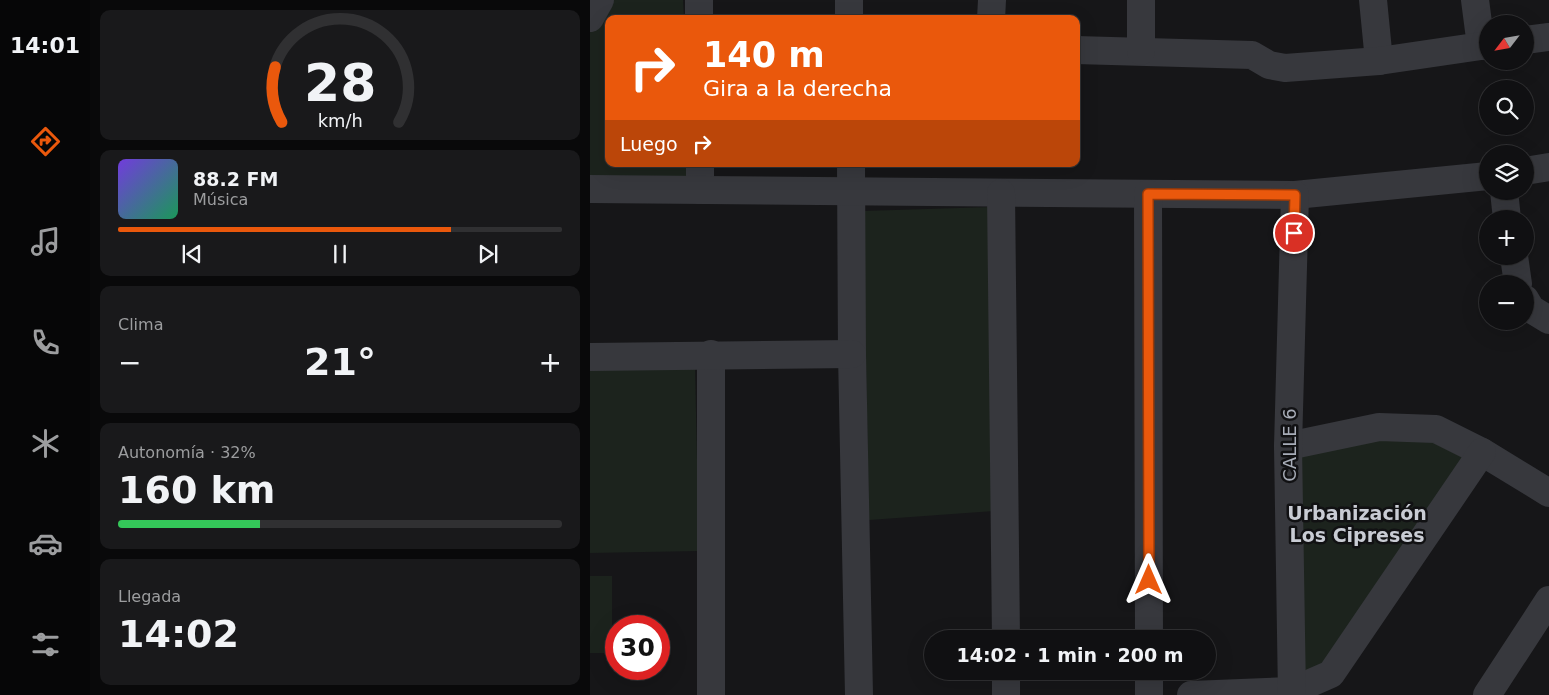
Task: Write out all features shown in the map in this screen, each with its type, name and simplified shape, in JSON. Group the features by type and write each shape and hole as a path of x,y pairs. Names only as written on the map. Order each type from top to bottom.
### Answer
{"street":[{"path":"590,18 600,0"},
{"path":"698,0 699,15"},
{"path":"849,0 850,15"},
{"path":"991,15 992,0"},
{"path":"1141,0 1141,51"},
{"path":"1373,0 1379,61"},
{"path":"1475,0 1479,20"},
{"path":"1534,39 1549,37"},
{"path":"1080,50 1252,55 1268,65 1285,68 1379,61 1479,46"},
{"path":"700,167 700,190"},
{"path":"850,167 859,695"},
{"path":"1534,170 1549,167"},
{"path":"590,189 1295,195 1479,177"},
{"path":"1001,193 1006,630"},
{"path":"1148,194 1149,630"},
{"name":"CALLE 6","path":"1292,693 1288,446 1295,195"},
{"path":"590,357 711,354 852,354"},
{"path":"711,354 711,695"},
{"path":"1288,446 1379,427 1436,429 1482,452 1549,493"},
{"path":"1191,695 1292,693 1331,674 1482,452"},
{"path":"1488,695 1549,600"},
{"path":"1006,680 1006,695"},
{"path":"1149,680 1150,695"}],"shaded area":[{"path":"607,0 683,0 684,15 605,15 605,167 691,167 692,178 590,176 590,30"},
{"path":"991,207 994,511 869,520 863,211"},
{"path":"695,367 699,551 590,553 590,369"},
{"path":"1381,435 1431,439 1471,457 1328,664 1303,674 1296,454"},
{"path":"590,576 612,576 612,615 605,615 605,653 590,653"}],"district":[{"name":"Urbanización Los Cipreses","path":"1357,524"}],"route":[{"path":"1149,580 1148,194 1295,195 1294,233"}]}
